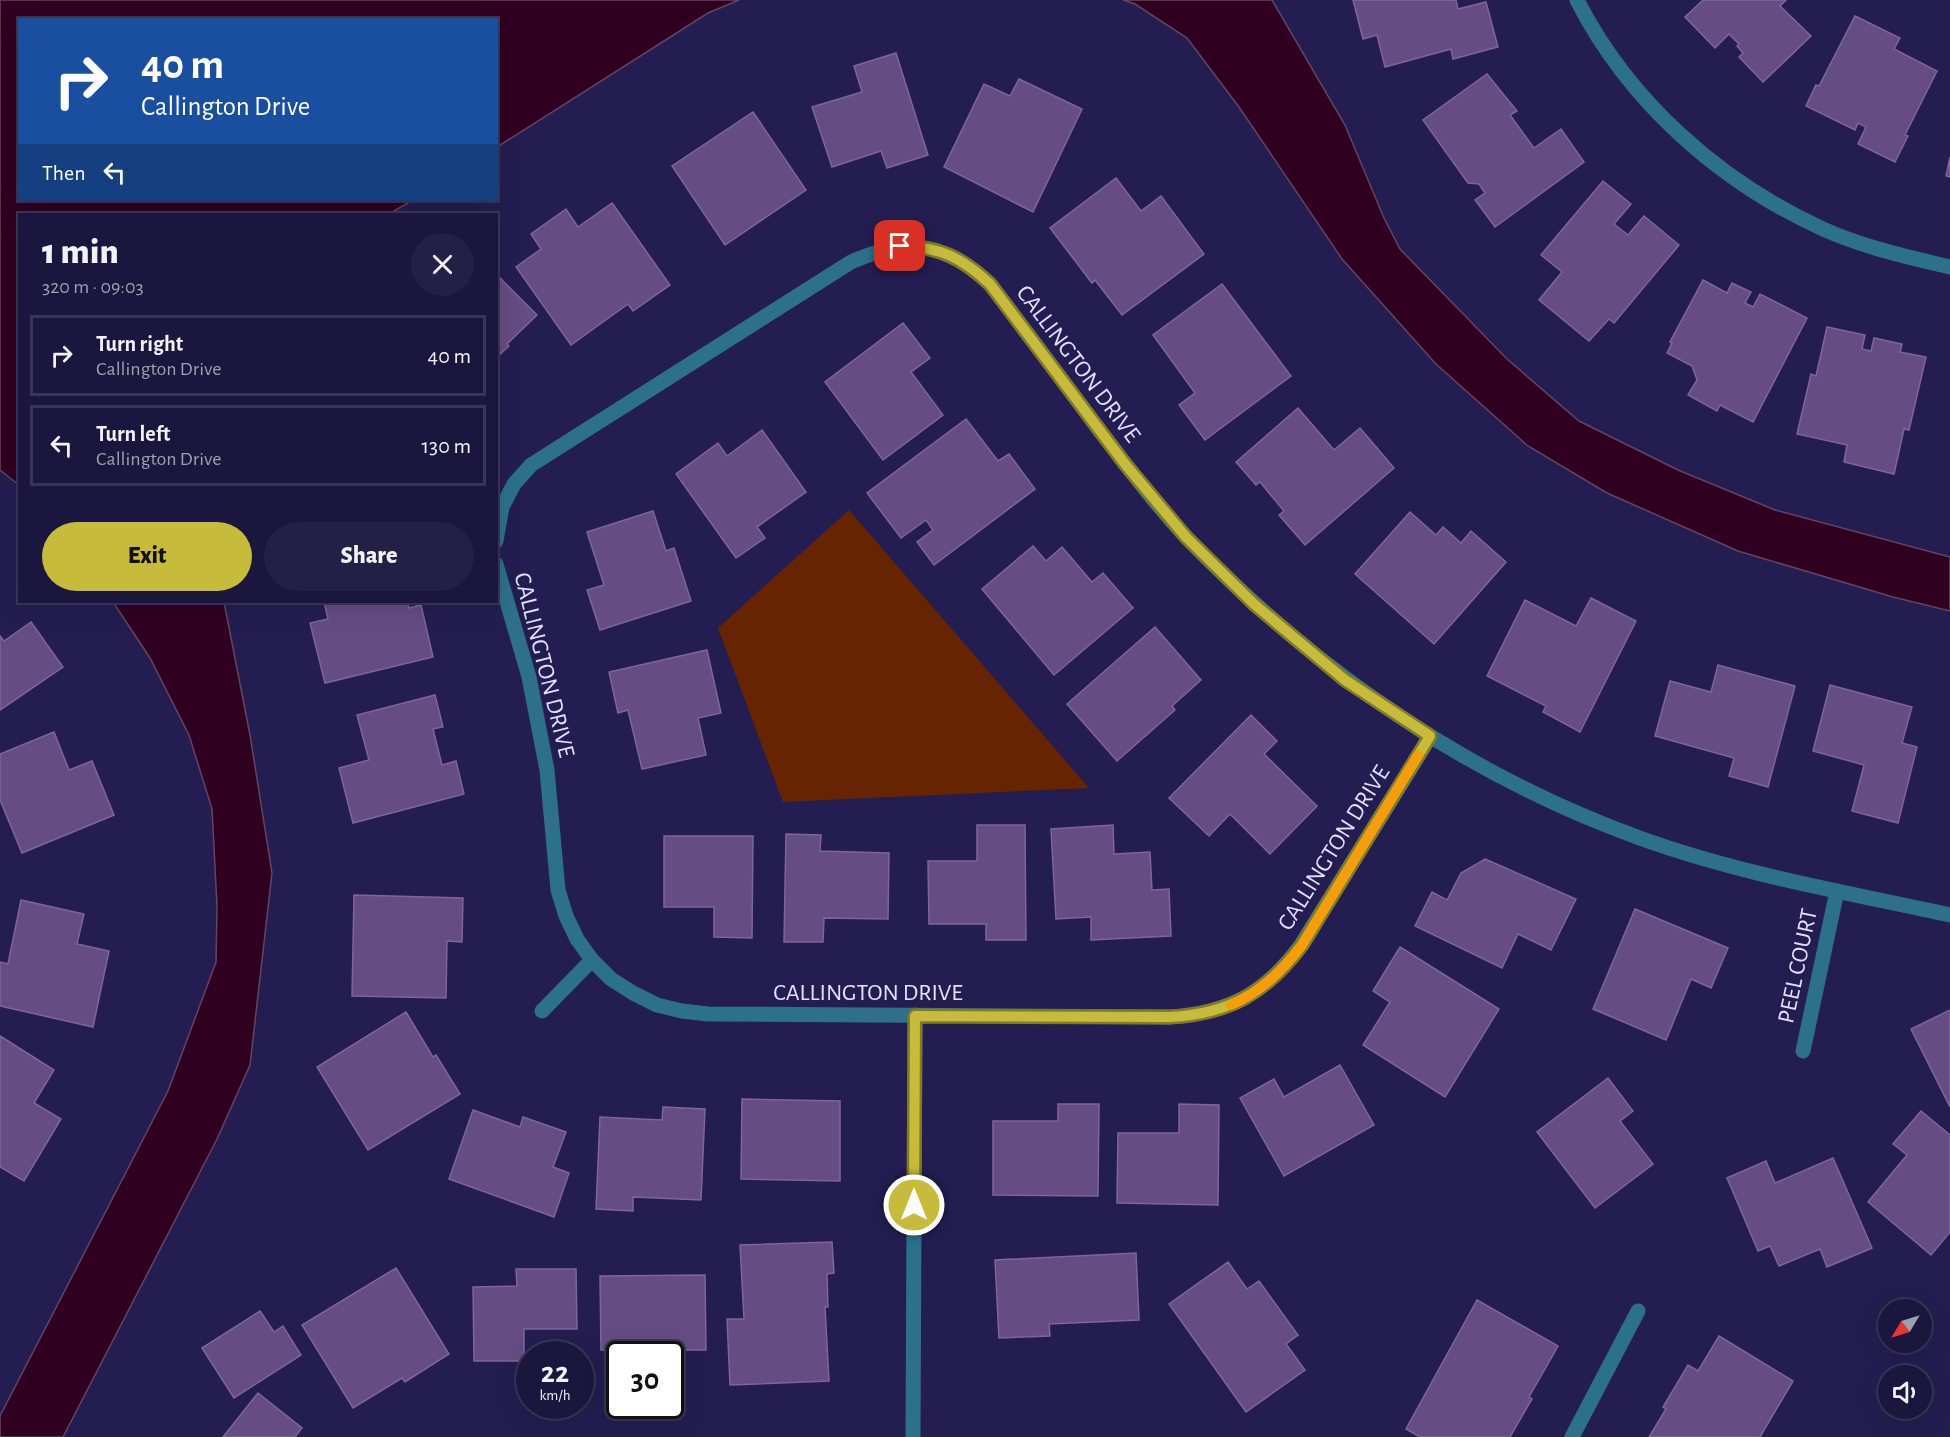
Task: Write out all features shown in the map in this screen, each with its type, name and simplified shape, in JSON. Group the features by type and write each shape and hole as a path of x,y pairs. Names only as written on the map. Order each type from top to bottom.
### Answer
{"street":[{"path":"1577,0 1621,69 1667,123 1703,155 1751,189 1824,229 1868,246 1950,267"},
{"name":"CALLINGTON DRIVE","path":"498,530 502,507 514,484 531,465 851,262 874,252 900,246 925,248 950,255 972,267 990,284 1125,464 1186,537 1254,604 1345,680 1430,736 1464,757 1549,800 1637,837 1728,865 1950,915"},
{"name":"CALLINGTON DRIVE","path":"498,571 529,677 547,770 558,890 566,916 577,939 592,960 611,979 657,1005 682,1011 708,1014 1170,1017 1196,1016 1221,1009 1245,999 1267,984 1286,966 1302,945 1430,736"},
{"name":"PEEL COURT","path":"1803,1051 1837,891"},
{"path":"542,1011 592,960"},
{"path":"912,1437 915,1016"},
{"path":"1572,1437 1638,1311"}],"shaded area":[{"path":"0,0 739,0 708,13 498,146 498,18 18,18 18,201 411,201 391,213 18,213 18,484 0,470"},
{"path":"1123,0 1272,0 1345,125 1384,218 1400,249 1507,359 1579,421 1678,470 1775,510 1950,557 1950,611 1893,597 1738,551 1607,493 1528,446 1436,364 1342,259 1239,107 1187,38 1135,4"},
{"path":"849,510 1090,788 783,802 718,628"},
{"path":"114,603 224,603 250,735 272,873 250,1065 217,1139 63,1437 0,1437 0,1416 168,1091 216,962 217,906 212,809 189,735 150,658"}],"building":[{"path":"1353,0 1456,0 1458,9 1486,2 1498,47 1453,59 1451,49 1385,67 1377,35 1363,39"},
{"path":"1703,0 1786,0 1780,6 1811,36 1763,82 1739,57 1743,53 1737,46 1739,44 1729,34 1715,48 1685,17"},
{"path":"1855,16 1900,38 1894,49 1937,71 1905,135 1908,136 1895,162 1858,144 1866,127 1858,123 1855,130 1806,106 1816,85 1819,86"},
{"path":"896,53 928,155 887,168 881,151 832,167 812,107 862,92 854,66"},
{"path":"1487,74 1517,111 1510,115 1534,148 1561,129 1584,162 1495,227 1475,200 1485,193 1479,184 1468,183 1423,120"},
{"path":"1019,79 1082,109 1033,212 944,167 984,84 1010,96"},
{"path":"753,112 806,190 725,245 672,166"},
{"path":"1950,157 1950,177 1946,176"},
{"path":"1116,178 1141,211 1161,196 1204,254 1122,315 1095,280 1092,283 1050,228"},
{"path":"1603,181 1631,204 1614,224 1628,235 1644,216 1679,245 1614,323 1609,319 1589,341 1539,300 1562,272 1541,255"},
{"path":"612,203 670,285 633,311 628,304 571,345 516,267 541,249 531,234 566,209 578,227"},
{"path":"498,276 537,315 507,344 509,346 498,356"},
{"path":"1703,280 1727,293 1732,283 1751,292 1745,303 1753,307 1760,294 1807,318 1753,422 1720,405 1717,411 1688,395 1697,380 1692,366 1667,353 1672,343 1670,342"},
{"path":"1222,284 1291,376 1205,440 1179,405 1195,393 1153,335"},
{"path":"903,323 930,358 911,372 943,415 883,460 825,382"},
{"path":"1827,327 1865,335 1862,349 1871,351 1874,338 1902,344 1900,352 1926,357 1909,430 1904,429 1894,474 1844,462 1847,445 1797,434 1811,374 1816,376"},
{"path":"1298,408 1334,450 1360,428 1394,468 1305,545 1279,515 1284,511 1260,482 1256,485 1236,462"},
{"path":"966,419 998,461 1009,454 1035,489 934,565 917,542 933,530 926,520 901,538 867,493"},
{"path":"762,430 806,492 757,527 765,538 736,558 676,474 718,443 727,456"},
{"path":"653,511 666,551 674,548 691,601 600,630 587,590 604,585 587,532"},
{"path":"1410,512 1436,535 1443,527 1461,543 1471,531 1506,562 1434,644 1355,574"},
{"path":"1033,546 1046,561 1062,547 1092,582 1103,573 1133,608 1054,675 982,589"},
{"path":"1591,598 1636,621 1580,732 1543,712 1546,706 1487,676 1525,600 1576,626"},
{"path":"324,603 407,603 409,608 421,605 433,657 325,683 310,623 328,619"},
{"path":"31,622 63,667 0,710 0,636 4,641"},
{"path":"1155,627 1201,680 1172,706 1175,710 1117,761 1067,704"},
{"path":"707,650 721,713 698,718 706,755 642,769 628,710 618,713 609,672"},
{"path":"1718,665 1795,686 1768,787 1729,776 1734,758 1655,736 1670,681 1711,692"},
{"path":"1830,685 1912,707 1902,743 1917,747 1898,823 1852,811 1864,765 1813,751"},
{"path":"435,695 443,727 433,729 442,765 456,761 464,794 353,823 339,768 369,760 357,715"},
{"path":"1251,715 1277,741 1264,754 1317,806 1270,854 1230,814 1209,836 1169,798"},
{"path":"54,732 69,770 92,761 114,815 22,853 0,800 0,754"},
{"path":"977,825 1025,825 1026,940 986,940 986,924 929,924 928,861 977,861"},
{"path":"1113,825 1114,854 1150,852 1152,890 1169,889 1171,936 1091,940 1091,917 1056,919 1051,829"},
{"path":"786,834 821,835 820,851 889,853 888,919 824,918 823,942 784,942"},
{"path":"664,836 753,836 752,938 714,937 714,907 664,907"},
{"path":"1485,859 1576,899 1551,950 1518,934 1502,968 1415,926 1432,892 1447,900 1461,873"},
{"path":"354,895 463,898 462,942 447,941 446,998 352,996"},
{"path":"21,900 84,914 77,944 109,951 93,1027 0,1006 0,962 8,964"},
{"path":"1635,909 1728,948 1711,988 1691,979 1666,1040 1593,1009"},
{"path":"1400,947 1499,1009 1445,1097 1363,1045 1390,1002 1373,991"},
{"path":"1950,1010 1950,1107 1911,1029"},
{"path":"406,1012 433,1057 436,1055 460,1094 368,1150 317,1067"},
{"path":"0,1036 54,1070 34,1103 61,1119 24,1181 0,1167"},
{"path":"1340,1065 1374,1125 1284,1176 1240,1098 1274,1079 1284,1097"},
{"path":"1608,1078 1633,1111 1620,1121 1653,1164 1595,1208 1537,1132"},
{"path":"742,1099 840,1101 840,1181 741,1179"},
{"path":"1058,1104 1099,1104 1098,1196 993,1195 993,1121 1058,1121"},
{"path":"1179,1104 1219,1105 1218,1205 1117,1203 1118,1133 1179,1133"},
{"path":"663,1107 705,1109 701,1200 633,1197 633,1211 596,1209 600,1117 662,1120"},
{"path":"473,1110 520,1127 523,1117 566,1132 553,1167 569,1173 554,1217 449,1179"},
{"path":"1921,1111 1950,1135 1950,1232 1931,1255 1868,1202 1907,1155 1893,1144"},
{"path":"1833,1158 1872,1248 1827,1267 1820,1249 1779,1266 1770,1246 1758,1251 1727,1178 1766,1161 1775,1183"},
{"path":"832,1242 834,1273 827,1274 828,1307 825,1307 829,1381 730,1385 727,1319 744,1319 740,1245"},
{"path":"1136,1253 1139,1320 1049,1324 1050,1336 999,1338 995,1260"},
{"path":"1228,1262 1247,1289 1259,1281 1298,1335 1286,1344 1305,1370 1246,1412 1169,1304"},
{"path":"396,1268 449,1354 405,1382 402,1378 353,1408 302,1325"},
{"path":"516,1269 576,1269 577,1329 524,1329 524,1341 516,1341 516,1361 474,1361 473,1287 517,1286"},
{"path":"705,1275 706,1350 684,1350 684,1341 606,1341 606,1350 601,1350 600,1276"},
{"path":"1477,1300 1558,1346 1529,1397 1532,1399 1510,1437 1420,1437 1406,1429"},
{"path":"260,1311 274,1332 283,1326 301,1355 234,1398 202,1348"},
{"path":"1719,1336 1793,1381 1760,1437 1649,1437 1666,1409 1663,1407 1688,1365 1698,1371"},
{"path":"258,1393 302,1428 295,1437 223,1437"}],"slow traffic":[{"path":"1231,1005 1245,999 1267,984 1286,966 1302,945 1418,755"}],"route":[{"path":"900,246 937,251 972,267 990,284 1125,464 1186,537 1254,604 1345,680 1430,736 1302,945 1286,966 1267,984 1245,999 1196,1016 915,1016 914,1205"}]}
